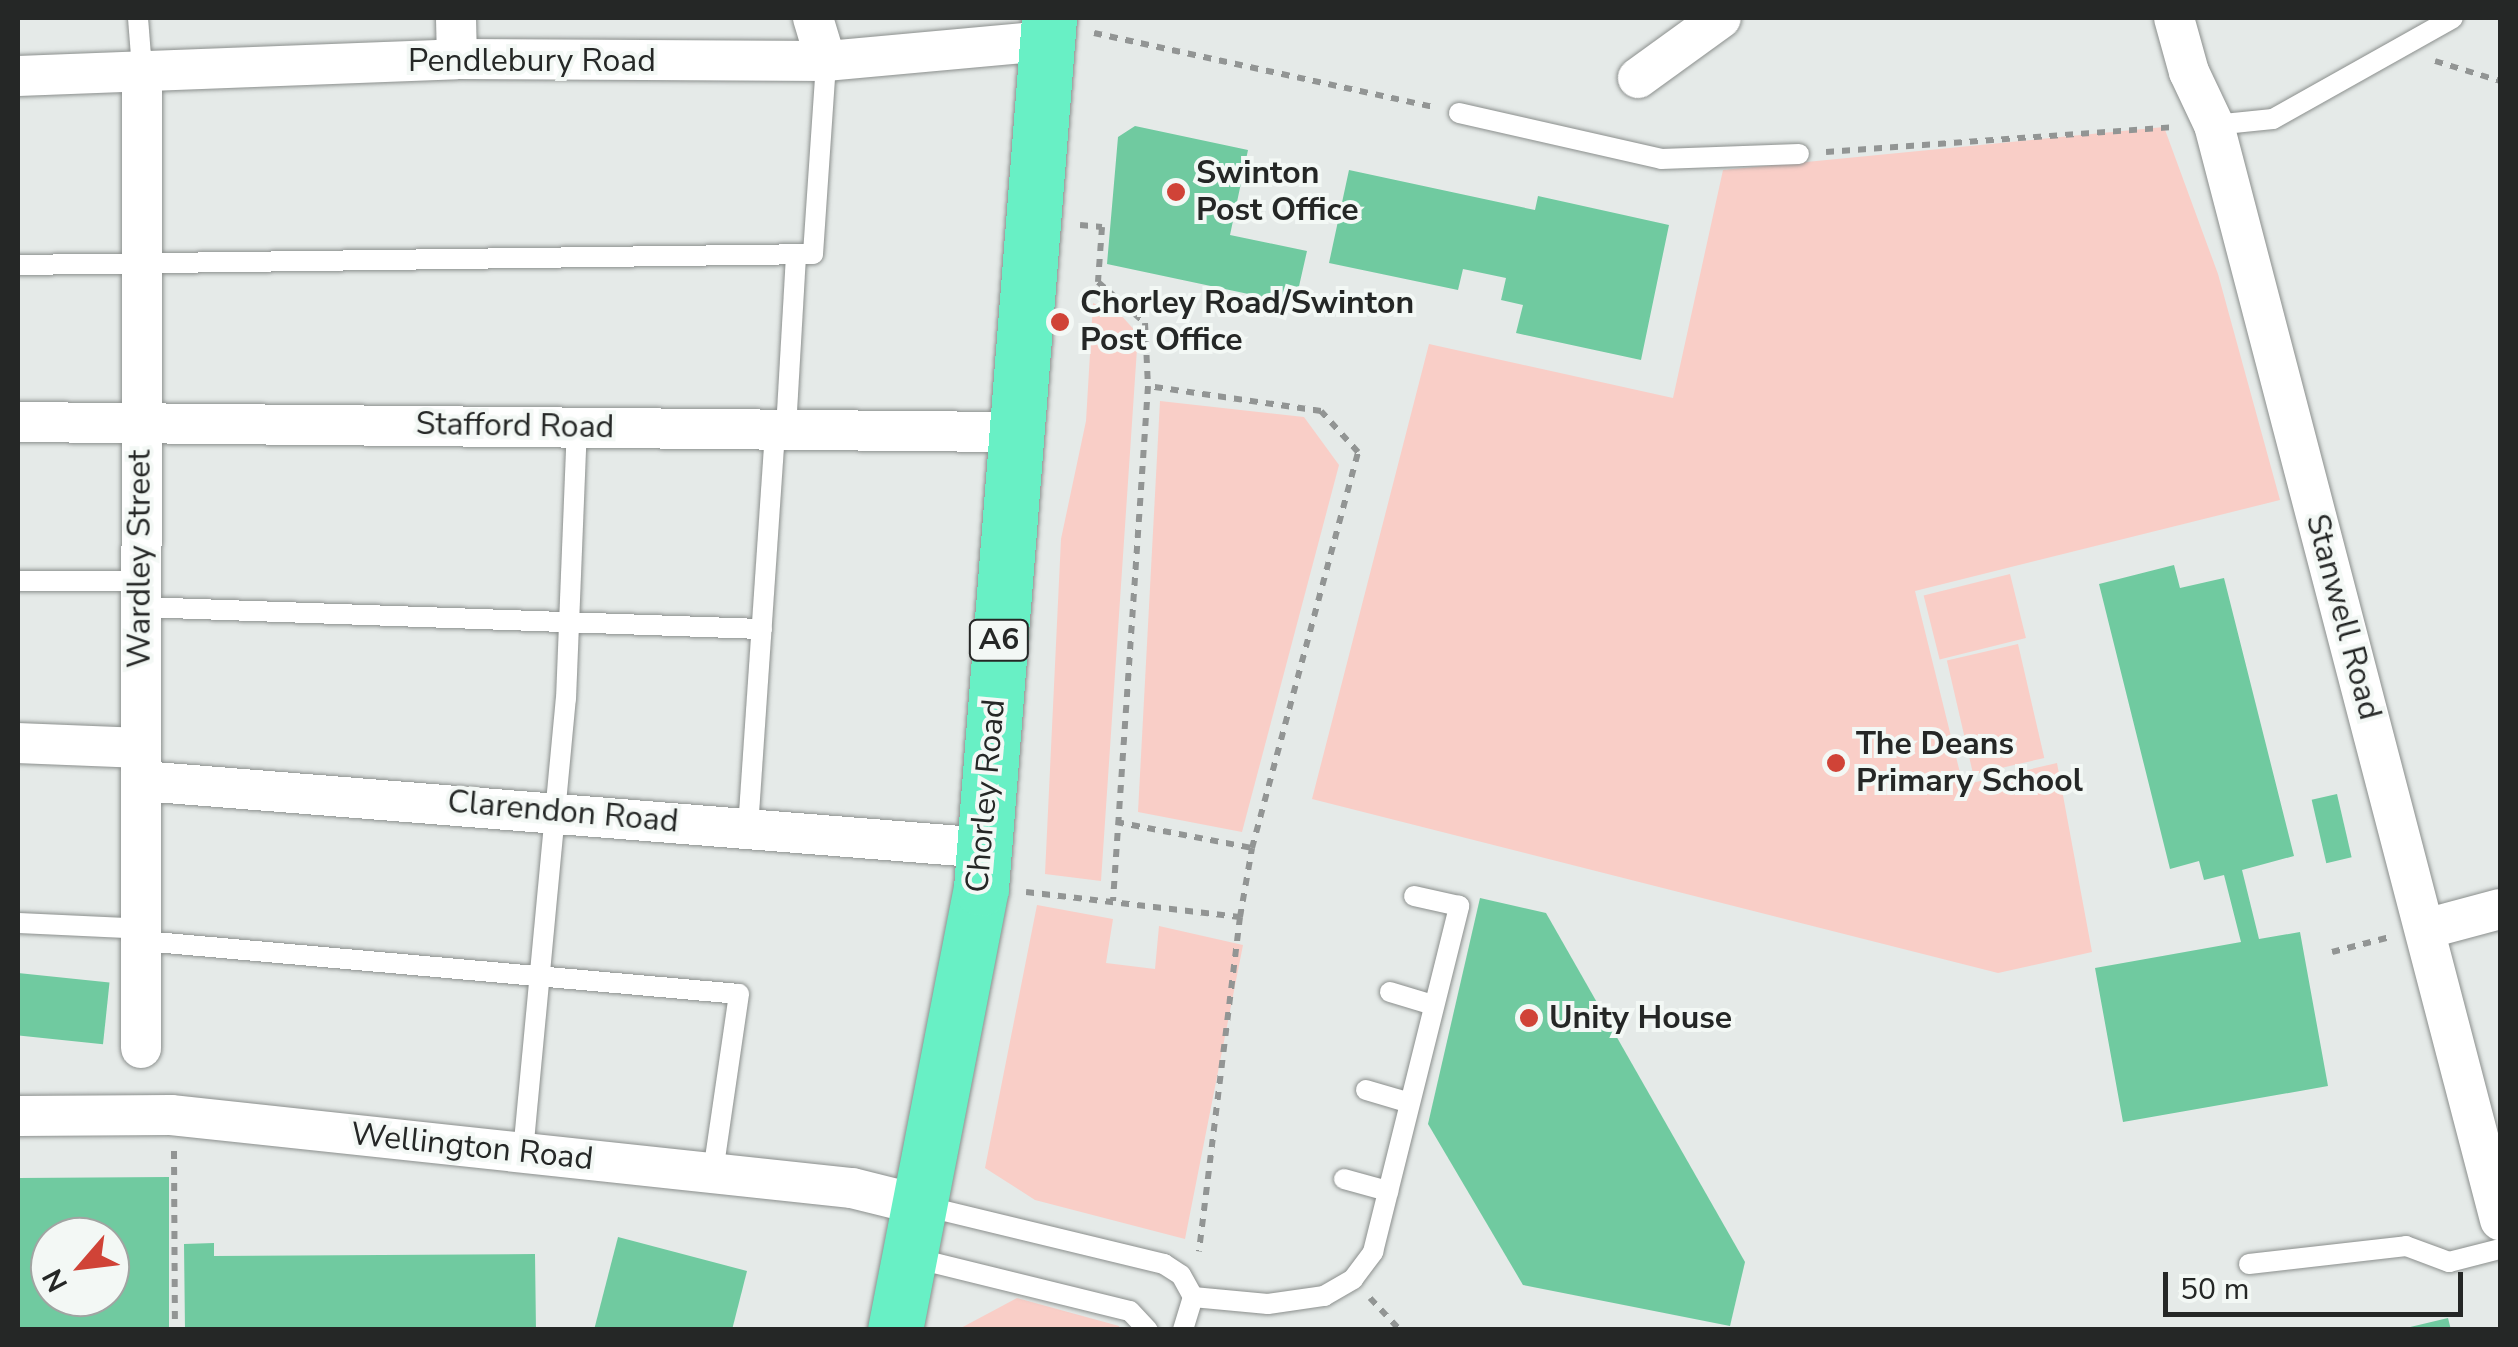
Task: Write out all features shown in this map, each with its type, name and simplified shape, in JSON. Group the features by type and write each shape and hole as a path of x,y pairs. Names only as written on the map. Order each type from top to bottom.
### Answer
{"main road":[{"name":"Chorley Road","path":"895,1330 919,1232 983,868 1013,432 1047,27"}],"street":[{"path":"456,18 457,59"},
{"path":"814,18 826,61"},
{"path":"1638,78 1721,18"},
{"name":"Stanwell Road","path":"2174,18 2189,72 2214,124 2500,1220"},
{"name":"Pendlebury Road","path":"18,76 457,59 826,61 1047,27"},
{"name":"Wardley Street","path":"141,1048 142,69"},
{"name":"Stafford Road","path":"18,422 1013,432"},
{"name":"Clarendon Road","path":"18,743 141,765 748,828 983,868"},
{"path":"2425,929 2500,909"},
{"name":"Wellington Road","path":"18,1116 171,1115 852,1188 919,1232"}],"lane":[{"path":"138,18 142,69"},
{"path":"2214,124 2274,119 2452,18"},
{"path":"18,265 812,254 826,61"},
{"path":"1459,113 1661,159 1799,154"},
{"path":"748,828 796,254"},
{"path":"524,1152 570,622 577,427"},
{"path":"18,581 140,594 570,622 762,629"},
{"path":"1194,1297 1268,1304 1324,1296 1353,1280 1373,1252 1407,1102 1459,906 1414,896"},
{"path":"18,923 740,994 713,1172"},
{"path":"1390,992 1433,1005"},
{"path":"1366,1090 1407,1102"},
{"path":"1344,1179 1388,1191"},
{"path":"919,1232 1164,1264 1181,1275 1194,1297 1183,1330"},
{"path":"919,1232 1130,1312 1148,1330"},
{"path":"2249,1264 2406,1246 2449,1262 2500,1249"}],"path":[{"path":"1047,27 1459,113"},
{"path":"2402,45 2500,81"},
{"path":"1799,154 2214,124"},
{"path":"1030,221 1102,227 1098,282 1145,323 1148,386 1113,901"},
{"path":"1148,386 1321,411 1358,452 1252,848 1240,917 1194,1297"},
{"path":"1116,822 1252,848"},
{"path":"983,868 1113,901 1240,917"},
{"path":"2332,952 2425,929"},
{"path":"171,1115 175,1330"},
{"path":"1353,1280 1400,1330"}],"shaded area":[{"name":"The Deans Primary School","path":"2164,127 2218,274 2280,500 1915,591 1963,785 2057,763 2092,952 1998,973 1312,799 1429,344 1673,398 1723,170"},
{"path":"1093,303 1119,313 1138,334 1101,881 1045,874 1061,539 1086,421"},
{"path":"1160,401 1304,417 1339,465 1242,832 1138,812"},
{"path":"2010,574 2026,638 1940,660 1924,596"},
{"path":"2018,644 2044,758 1973,774 1947,660"},
{"path":"1037,905 1113,919 1106,963 1155,969 1159,926 1243,945 1185,1239 1035,1200 985,1168"},
{"path":"1017,1298 1119,1326 1120,1329 959,1329"}],"building":[{"name":"Swinton Post Office","path":"1135,126 1248,150 1230,235 1307,251 1295,304 1107,264 1118,137"},
{"path":"1349,170 1535,210 1538,196 1669,225 1641,360 1516,333 1523,305 1501,300 1506,278 1463,269 1458,290 1329,263"},
{"path":"2174,565 2180,588 2224,578 2294,856 2242,870 2259,939 2300,932 2328,1086 2123,1122 2095,968 2241,942 2224,875 2204,880 2199,861 2170,869 2099,584"},
{"path":"2337,794 2352,857 2326,863 2312,800"},
{"name":"Unity House","path":"1480,898 1546,913 1745,1262 1730,1326 1523,1285 1428,1124"},
{"path":"18,973 109,983 103,1044 18,1035"},
{"path":"169,1177 169,1330 18,1330 18,1178"},
{"path":"618,1237 747,1271 732,1330 594,1330"},
{"path":"214,1243 214,1256 535,1254 536,1330 185,1330 184,1244"},
{"path":"2448,1318 2451,1330 2406,1330 2406,1328"}],"place":[{"name":"Swinton Post Office","path":"1176,192"},
{"name":"Chorley Road/Swinton Post Office","path":"1060,322"},
{"name":"The Deans Primary School","path":"1836,763"},
{"name":"Unity House","path":"1529,1018"}]}
